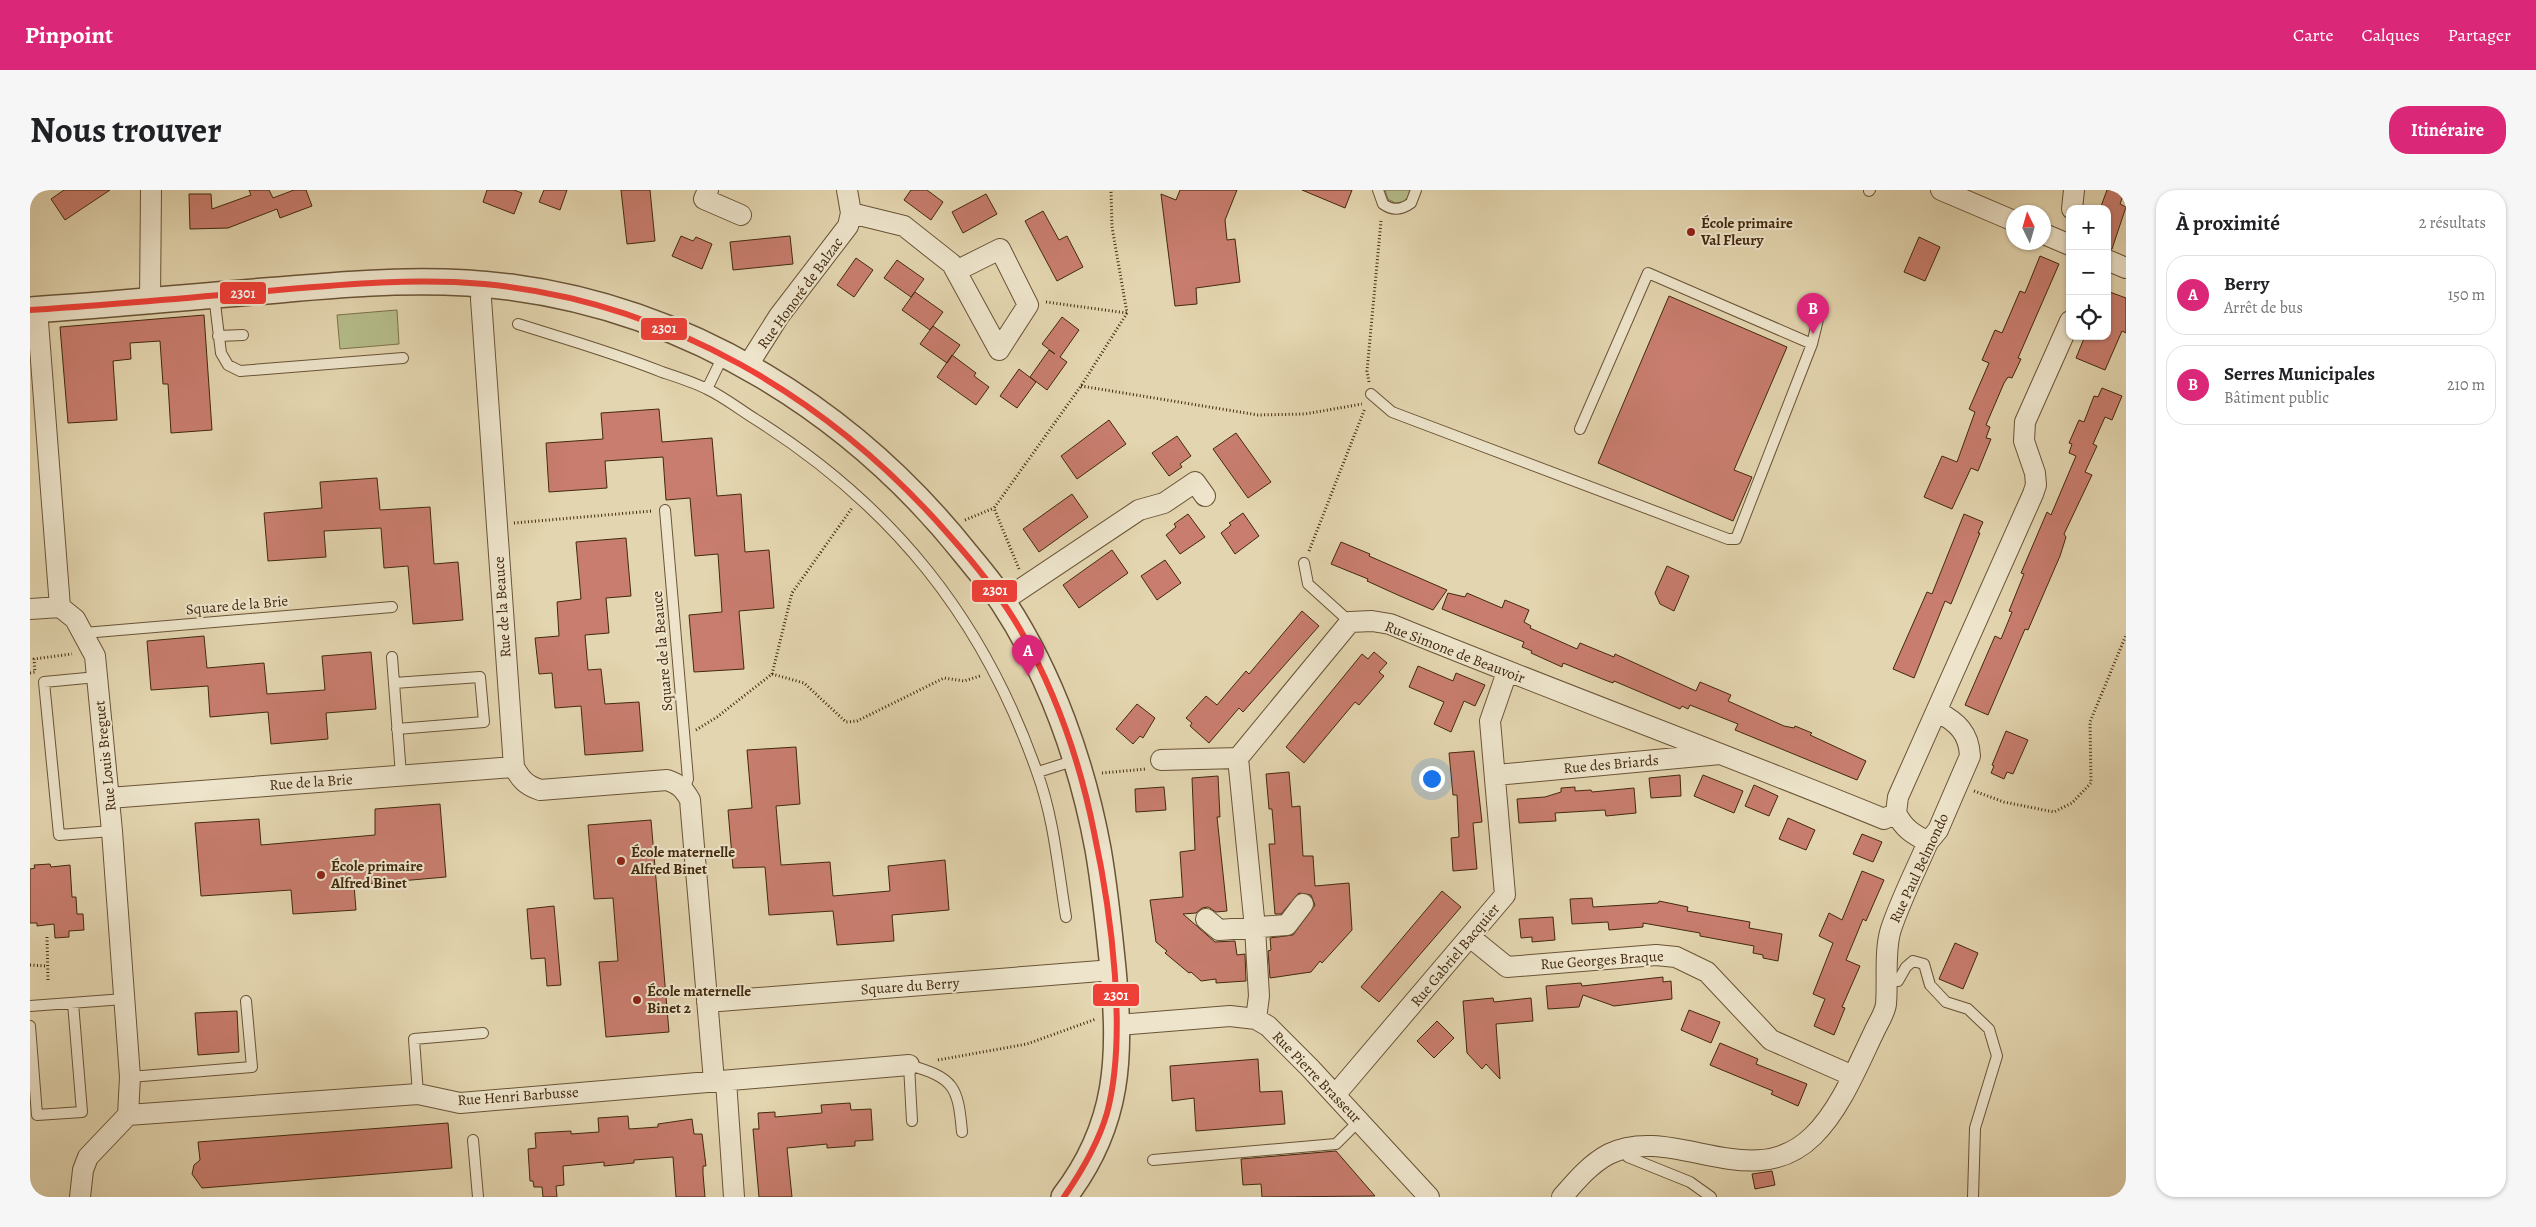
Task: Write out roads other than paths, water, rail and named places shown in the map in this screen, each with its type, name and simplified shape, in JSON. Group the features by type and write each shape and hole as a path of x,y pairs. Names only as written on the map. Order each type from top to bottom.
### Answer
{"street":[{"path":"150,301 151,190"},
{"path":"708,190 704,199 741,215"},
{"path":"847,190 851,213 904,226 952,264 999,350 1028,305 1000,249 956,271"},
{"path":"1941,190 2006,218"},
{"path":"2072,205 2074,190"},
{"name":"Rue Honoré de Balzac","path":"748,365 803,283 838,241 848,226 851,213"},
{"path":"2051,236 2066,240"},
{"path":"2111,262 2126,268"},
{"path":"30,609 60,606 34,310 382,282 482,284 544,293 612,310 724,353 748,365 820,412 857,441 897,476 946,528 1003,601 1049,688 1085,788 1100,856 1113,970 1111,1021 1115,1071 1111,1098 1105,1120 1088,1161 1064,1197"},
{"name":"Rue de la Beauce","path":"482,284 481,299 514,767"},
{"path":"1928,842 1912,834 1903,826 1896,814 1898,797 1938,712 2033,494 2036,484 2035,473 2024,441 2025,422 2066,330"},
{"path":"1003,601 1139,510 1164,503 1195,482 1205,496"},
{"name":"Rue Louis Breguet","path":"60,606 75,619 95,656 112,831 130,1077 128,1115"},
{"path":"1256,1019 1259,996 1255,928 1238,758 1350,622"},
{"name":"Rue Simone de Beauvoir","path":"1350,622 1390,624 1507,672 1726,754 1884,819 1896,814"},
{"name":"Rue Gabriel Bacquier","path":"1335,1095 1505,895 1490,721 1507,672"},
{"name":"Rue Paul Belmondo","path":"1562,1197 1592,1165 1609,1154 1624,1149 1653,1146 1739,1162 1778,1156 1812,1137 1825,1121 1853,1076 1886,1007 1890,930 1928,842 1938,830 1970,756 1970,743 1964,732 1953,720 1938,712"},
{"name":"Rue des Briards","path":"1496,775 1726,754"},
{"path":"1161,760 1238,758"},
{"path":"514,767 520,778 528,785 540,790 676,785 690,800 707,1002 720,1081 734,1197"},
{"name":"Rue de la Brie","path":"108,798 514,767"},
{"path":"1206,919 1219,930 1287,925 1303,904"},
{"name":"Rue Georges Braque","path":"1470,937 1507,967 1656,954 1676,957 1707,972 1771,1040 1853,1076"},
{"name":"Square du Berry","path":"707,1002 1113,970"},
{"name":"Rue Pierre Brasseur","path":"1111,1021 1230,1016 1256,1019 1275,1032 1429,1197"},
{"name":"Rue Henri Barbusse","path":"128,1115 418,1094 460,1103 909,1065"},
{"path":"80,1197 82,1170 88,1157 128,1115"}],"lane":[{"path":"1378,190 1383,204 1400,209 1411,203 1416,190"},
{"path":"1580,429 1648,273 1812,344"},
{"path":"214,295 221,353 228,365 240,371 403,358"},
{"path":"1369,399 1392,412 1728,539 1736,539 1812,344 1821,307"},
{"path":"518,324 622,356 707,389 791,442 860,497 919,558 967,624 1001,681 1038,772 1048,809 1066,917"},
{"path":"218,336 243,335"},
{"path":"707,389 724,353"},
{"name":"Square de la Beauce","path":"665,510 688,779 676,785"},
{"path":"1304,563 1308,584 1350,622"},
{"name":"Square de la Brie","path":"84,633 392,607"},
{"path":"392,657 401,775"},
{"path":"97,676 44,682 59,835 112,831"},
{"path":"394,683 480,677 484,722 397,729"},
{"path":"1038,772 1076,760"},
{"path":"1887,981 1898,982 1906,966 1913,961 1924,964 1930,985 1946,1002 1968,1009 1989,1029 1997,1056 1975,1128 1973,1197"},
{"path":"30,1006 124,999"},
{"path":"130,1077 252,1067 246,1001"},
{"path":"30,1026 37,1116 82,1112 73,1003"},
{"path":"418,1094 414,1039 483,1033"},
{"path":"912,1120 909,1065 938,1074 952,1086 959,1104 962,1132"},
{"path":"1153,1160 1336,1144 1359,1121"},
{"path":"473,1140 478,1197"},
{"path":"1624,1149 1628,1158 1690,1182 1711,1197"}],"place":[{"name":"École primaire Val Fleury","path":"1691,232"},
{"name":"Serres Municipales","path":"1813,334"},
{"name":"Berry","path":"1028,676"},
{"name":"École maternelle Alfred Binet","path":"621,861"},
{"name":"École primaire Alfred Binet","path":"321,875"},
{"name":"École maternelle Binet 2","path":"637,1000"}]}
